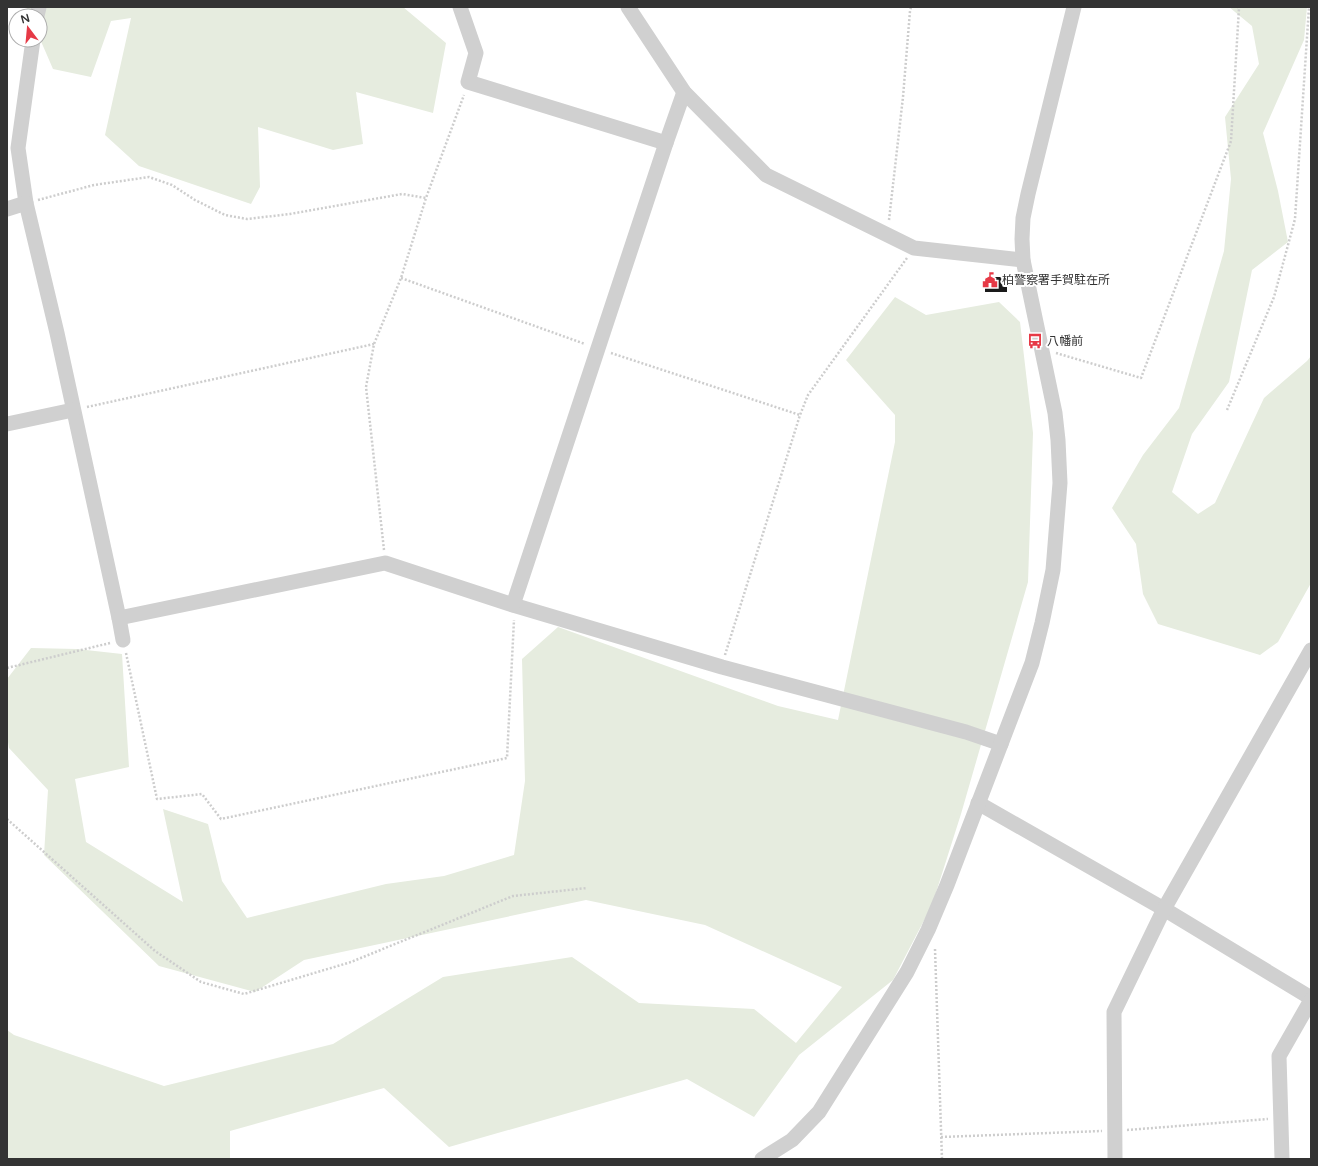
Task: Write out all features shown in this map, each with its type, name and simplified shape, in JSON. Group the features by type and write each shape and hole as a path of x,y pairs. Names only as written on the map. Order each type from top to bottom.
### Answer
{"street":[{"path":"460,7 476,53 468,82 666,143"},
{"path":"628,7 684,92 766,175 914,248 1023,260"},
{"path":"762,1159 792,1140 819,1112 907,972 928,930 947,885 1032,663 1053,570 1060,483 1055,413 1023,260 1023,218 1074,7"},
{"path":"32,48 18,148 26,203 57,333 123,640"},
{"path":"513,605 684,92"},
{"path":"7,209 26,203"},
{"path":"7,424 73,410"},
{"path":"119,618 385,563 513,605 722,667 966,732 1001,744"},
{"path":"1115,1159 1114,1012 1164,909 1311,650"},
{"path":"978,803 1164,909 1311,999 1278,1056 1282,1159"}],"path":[{"path":"887,235 903,97 910,11 912,7"},
{"path":"1042,349 1141,378 1231,141 1238,7"},
{"path":"1227,410 1274,298 1295,219 1309,7"},
{"path":"385,563 366,387 374,344 401,278 426,198 468,82"},
{"path":"26,203 94,186 149,177 172,185 195,200 225,214 247,219 290,214 402,194 426,198"},
{"path":"722,667 808,394 914,248"},
{"path":"73,410 374,344"},
{"path":"7,668 123,640 157,799 202,794 221,819 507,758 514,616 513,605"},
{"path":"7,819 155,951 201,982 244,994 351,962 513,896 587,888"},
{"path":"928,930 934,941 942,1159"}],"shaded area":[{"path":"403,7 446,43 433,113 356,92 363,144 333,150 258,127 260,187 251,204 139,166 105,135 131,18 111,21 91,77 53,69 44,48 48,48 48,8 26,8"},
{"path":"1229,7 1307,7 1304,40 1263,133 1278,191 1288,242 1252,270 1229,382 1192,434 1172,492 1198,514 1215,503 1264,398 1311,356 1311,583 1278,642 1260,655 1158,624 1143,594 1136,544 1112,508 1143,455 1179,408 1224,251 1231,179 1225,117 1259,64 1252,26"},
{"path":"895,297 926,315 999,302 1020,322 1033,433 1028,582 961,814 932,905 893,980 799,1055 754,1117 687,1079 449,1147 384,1088 230,1131 230,1159 7,1159 7,1030 14,1035 164,1086 333,1044 443,977 572,957 639,1003 754,1009 796,1043 842,987 705,925 586,900 304,960 255,992 159,966 44,855 48,790 9,748 7,736 7,679 31,648 77,649 122,654 129,767 75,779 86,842 183,902 163,809 208,824 222,881 247,918 386,884 444,876 514,855 525,781 522,659 558,627 778,706 838,720 895,442 895,415 846,360"}],"building":[{"path":"985,277 1007,277 1007,292 985,292"}],"place":[{"name":"柏警察署手賀駐在所","path":"990,280"},
{"name":"八幡前","path":"1035,341"}]}
